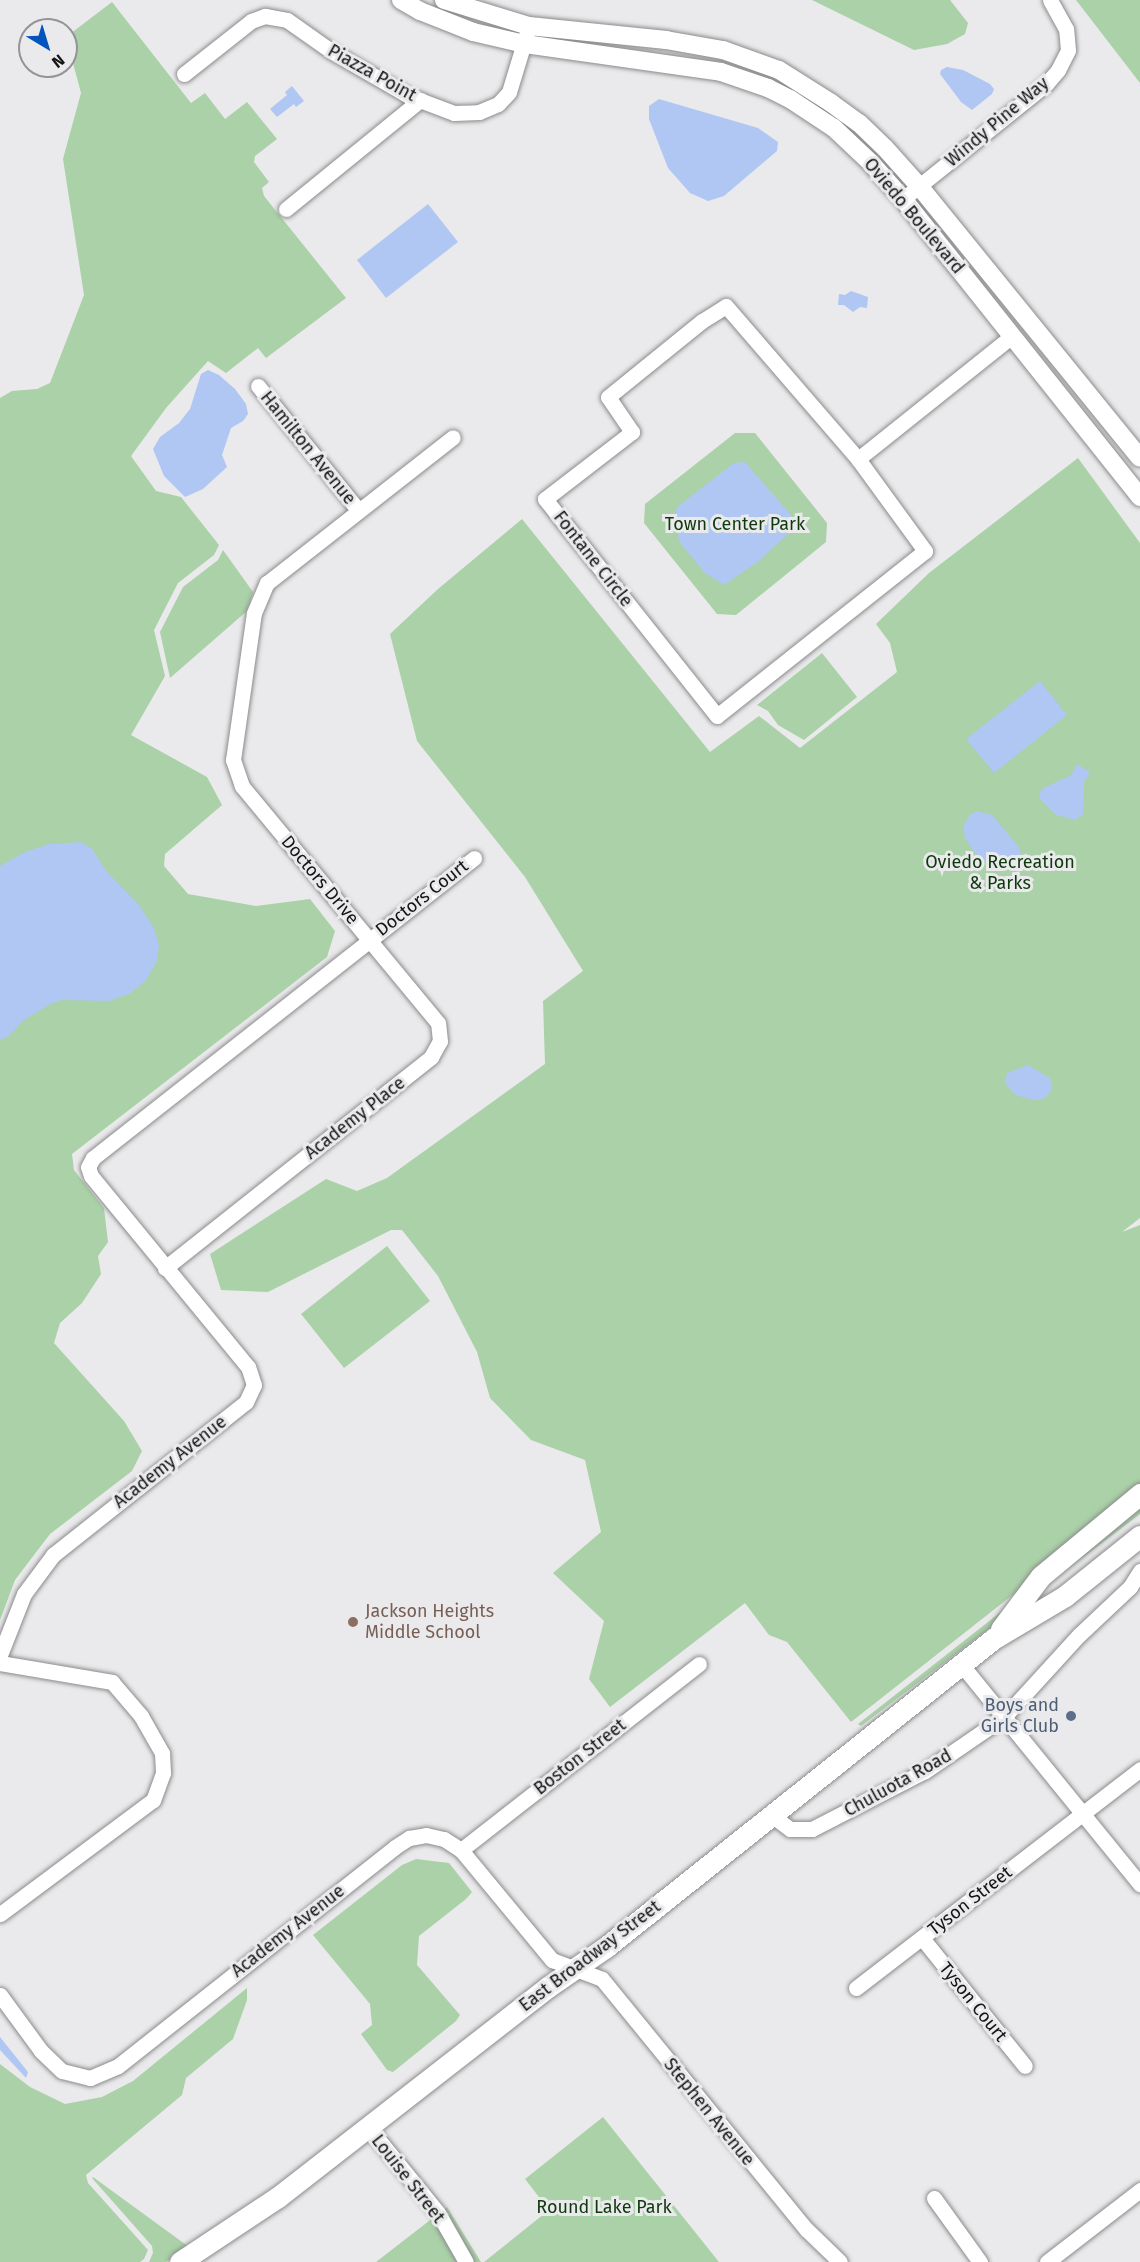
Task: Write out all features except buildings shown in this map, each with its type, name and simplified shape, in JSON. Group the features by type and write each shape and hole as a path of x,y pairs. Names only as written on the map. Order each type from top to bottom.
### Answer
{"main road":[{"name":"East Broadway Street","path":"993,1639 1041,1576 1140,1494"},
{"name":"East Broadway Street","path":"180,2262 278,2197 548,1987 606,1947 770,1814 993,1639 1065,1596 1140,1536"}],"street":[{"name":"Oviedo Boulevard","path":"401,0 420,11 472,32 525,44 722,72 768,88 790,99 834,128 871,163 903,199 1140,497"},
{"name":"Oviedo Boulevard","path":"444,0 529,26 666,40 723,50 779,70 859,123 919,186 1140,459"},
{"name":"Windy Pine Way","path":"903,199 1046,84 1058,70 1068,50 1066,29 1050,0"},
{"name":"Piazza Point","path":"184,74 251,21 265,16 287,20 331,51 420,100 454,113 479,112 498,104 508,92 529,26"},
{"path":"286,209 420,100"},
{"path":"858,459 1011,337 1012,315 1006,294"},
{"name":"Fontane Circle","path":"726,306 858,459 925,551 717,716 545,499 632,432 608,397 702,321 726,306"},
{"name":"Hamilton Avenue","path":"258,386 358,510"},
{"name":"Doctors Drive","path":"165,1268 91,1176 88,1167 93,1158 369,939 242,786 233,760 254,613 260,595 267,583 453,437"},
{"name":"Doctors Court","path":"369,939 474,858"},
{"name":"Academy Place","path":"165,1268 431,1058 440,1041 438,1023 369,939"},
{"name":"Academy Avenue","path":"0,1655 24,1594 53,1555 246,1402 254,1385 248,1367 165,1268"},
{"name":"Chuluota Road","path":"770,1814 790,1829 812,1829 925,1771 1004,1717 1080,1635 1130,1587 1140,1571"},
{"path":"0,1663 112,1682 141,1716 157,1744 162,1753 163,1773 153,1800 0,1914"},
{"name":"Boston Street","path":"461,1850 699,1664"},
{"path":"961,1664 1140,1884"},
{"name":"Tyson Street","path":"856,1988 1140,1769"},
{"name":"Academy Avenue","path":"0,1995 41,2051 62,2071 90,2078 118,2066 395,1847 409,1838 426,1835 444,1839 461,1850 552,1960 575,1968"},
{"name":"Tyson Court","path":"922,1938 1025,2066"},
{"name":"Stephen Avenue","path":"575,1968 602,1979 806,2229 840,2262"},
{"name":"Louise Street","path":"369,2128 438,2213 466,2262"},
{"path":"1047,2262 1140,2190"},
{"path":"934,2198 980,2262"}],"green space":[{"path":"812,0 950,0 968,23 965,34 947,44 914,50"},
{"path":"1076,0 1140,0 1140,83"},
{"path":"112,2 191,103 205,93 225,119 247,102 277,139 255,156 254,162 269,182 262,188 264,196 346,298 266,358 258,348 226,373 208,361 166,408 131,456 156,491 181,497 219,545 214,555 178,583 154,630 165,676 131,735 207,777 222,805 165,854 164,866 188,894 256,906 310,899 335,931 327,957 72,1154 74,1170 104,1208 108,1242 98,1256 101,1274 82,1303 60,1323 54,1343 124,1421 142,1451 132,1471 50,1534 15,1580 0,1620 0,398 12,391 37,389 50,383 84,295 63,159 81,93 77,78 78,28"},
{"name":"Town Center Park","path":"735,433 755,433 827,523 826,542 736,615 717,614 644,523 645,504"},
{"name":"Oviedo Recreation & Parks","path":"1078,458 1140,543 1140,1218 1122,1232 1140,1225 1140,1495 851,1722 787,1642 769,1635 745,1603 610,1707 589,1679 604,1621 553,1573 601,1532 585,1460 531,1440 490,1398 477,1352 438,1276 402,1230 391,1230 268,1292 221,1290 210,1254 326,1179 357,1191 387,1178 545,1064 543,1001 583,971 525,877 417,741 390,634 438,589 522,519 710,752 759,716 800,748 897,672 890,643 876,624 929,573"},
{"path":"223,550 253,592 247,611 170,678 160,632 183,587 218,560"},
{"path":"822,653 857,697 804,740 778,725 768,711 757,705"},
{"path":"387,1246 430,1301 344,1368 301,1314"},
{"path":"1140,1503 1140,1514 861,1726 858,1724"},
{"path":"416,1859 449,1863 472,1892 419,1936 417,1965 460,2015 456,2021 393,2072 387,2070 361,2034 372,2025 370,2004 313,1935 402,1865"},
{"path":"247,1988 247,2000 233,2039 186,2078 182,2095 86,2175 88,2183 148,2250 144,2259 140,2262 0,2262 0,2064 30,2087 65,2104 102,2097 133,2081"},
{"name":"Round Lake Park","path":"603,2117 719,2262 484,2262 549,2210 525,2179"},
{"path":"92,2178 189,2247 166,2262 149,2262 153,2253 152,2246"},
{"path":"447,2207 481,2262 376,2262"}],"water":[{"path":"947,67 963,70 990,84 994,89 992,94 972,110 961,102 940,74 941,70"},
{"path":"292,86 304,101 296,107 294,104 277,117 270,109 287,95 285,92"},
{"path":"659,99 758,128 778,142 777,151 724,196 708,201 690,193 668,168 649,119 649,106"},
{"path":"428,204 458,242 386,298 357,260"},
{"path":"851,291 868,297 867,308 860,307 853,312 844,305 838,305 839,294 845,295"},
{"path":"208,370 219,375 235,389 246,404 248,414 243,421 231,428 222,455 227,467 203,489 185,497 164,476 153,449 160,437 179,423 190,409 201,374"},
{"path":"745,462 791,515 794,528 759,561 724,585 705,573 680,543 674,520 677,507 734,463"},
{"path":"1040,681 1067,715 994,773 966,739"},
{"path":"1077,764 1090,772 1084,782 1083,814 1076,820 1056,815 1040,799 1040,792 1071,775"},
{"path":"977,811 992,815 1018,846 1023,858 1016,868 996,870 974,852 965,838 963,826 970,815"},
{"path":"81,842 92,849 107,872 139,905 154,928 159,945 157,961 146,980 131,993 109,1001 63,1000 52,1003 24,1020 9,1036 0,1040 0,866 25,852 49,844"},
{"path":"1028,1065 1050,1078 1052,1090 1043,1099 1032,1100 1015,1095 1005,1083 1007,1073"},
{"path":"0,2037 28,2072 26,2078 0,2050"}],"place":[{"name":"Jackson Heights Middle School","path":"353,1622"},
{"name":"Boys and Girls Club","path":"1071,1716"}]}
